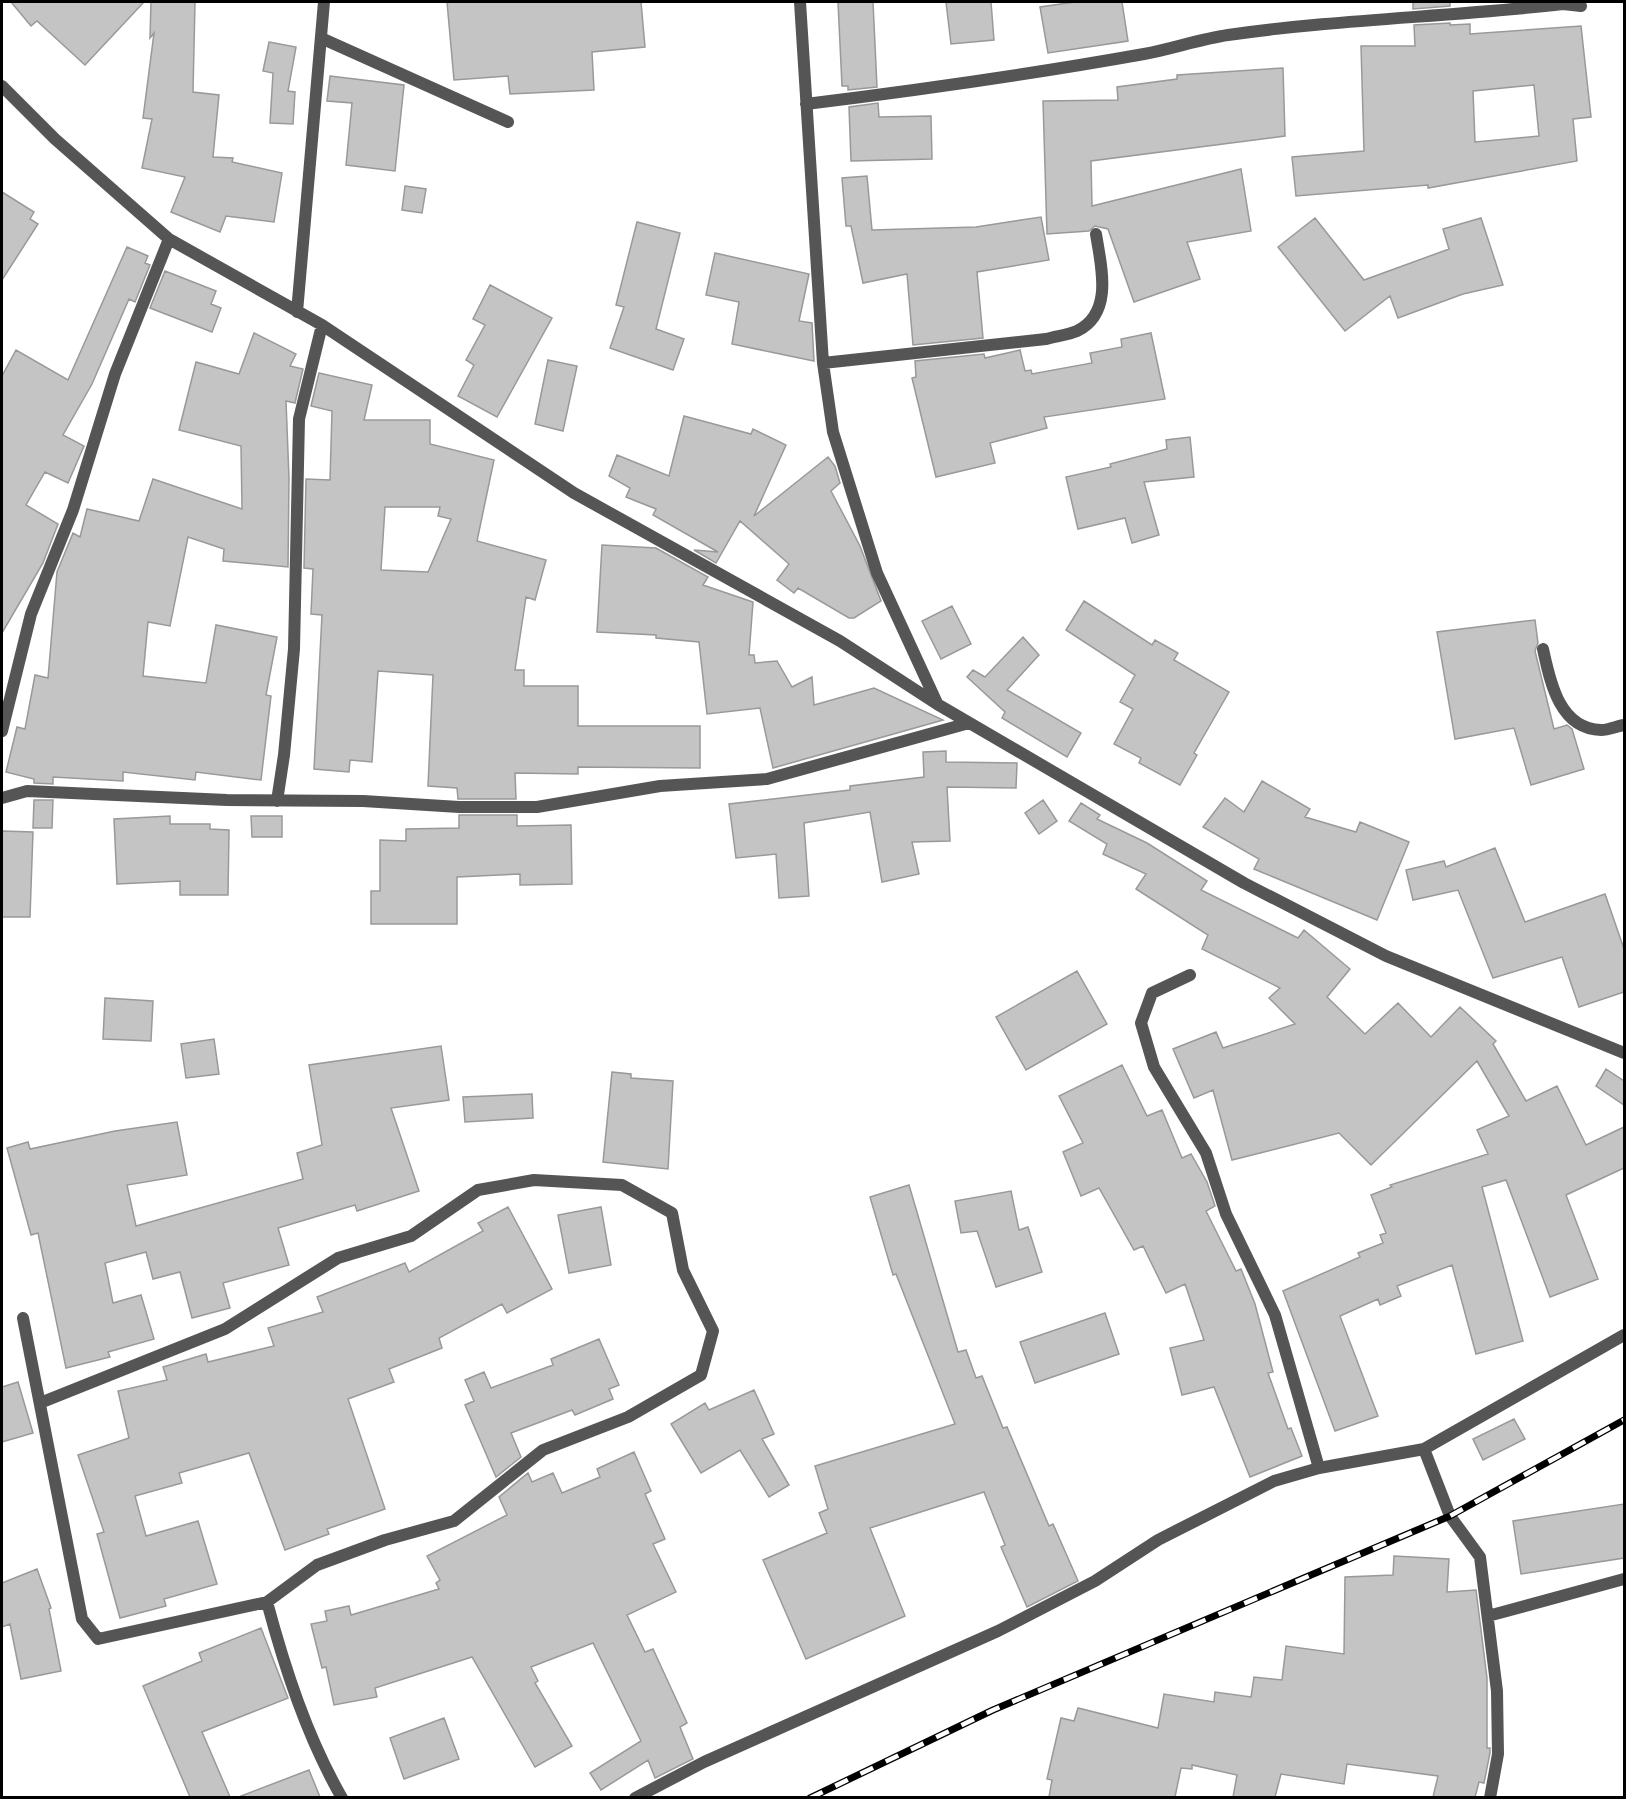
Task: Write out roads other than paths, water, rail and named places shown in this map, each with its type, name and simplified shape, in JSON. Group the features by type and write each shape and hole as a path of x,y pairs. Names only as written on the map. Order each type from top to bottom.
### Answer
{"street":[{"path":"297,312 324,2"},
{"path":"800,2 824,363 833,432 877,573 938,705"},
{"path":"806,104 961,84 1144,54 1225,35 1329,21 1404,20 1563,4 1581,6"},
{"path":"321,38 508,122"},
{"path":"2,86 55,140 169,239 322,325 574,493 840,641 938,705 1244,883 1386,956 1624,1053"},
{"path":"824,363 1046,339 1078,330 1096,315 1101,305 1102,278 1096,234"},
{"path":"2,731 31,614 73,510 115,374 169,239"},
{"path":"277,801 284,755 295,640 299,419 322,325"},
{"path":"1543,649 1550,681 1565,712 1580,725 1602,730 1624,725"},
{"path":"2,798 27,791 277,801 363,801 459,807 537,807 660,786 767,779 969,723"},
{"path":"1190,975 1152,993 1141,1023 1154,1067 1206,1153 1226,1214 1275,1315 1319,1468"},
{"path":"23,1317 82,1619 98,1639 267,1602 317,1565 385,1540 454,1521 543,1450 628,1418 701,1375 713,1331 683,1270 672,1213 622,1185 534,1180 478,1190 411,1236 338,1258 225,1329 40,1403"},
{"path":"635,1797 704,1762 998,1631 1095,1581 1158,1540 1274,1481 1319,1468 1424,1449 1624,1335"},
{"path":"1424,1449 1450,1516 1480,1557 1497,1691 1498,1754 1490,1797"},
{"path":"1488,1616 1624,1579"},
{"path":"267,1602 296,1694 323,1765 342,1797"}],"railway":[{"path":"810,1798 993,1710 1450,1516 1624,1420"}]}
